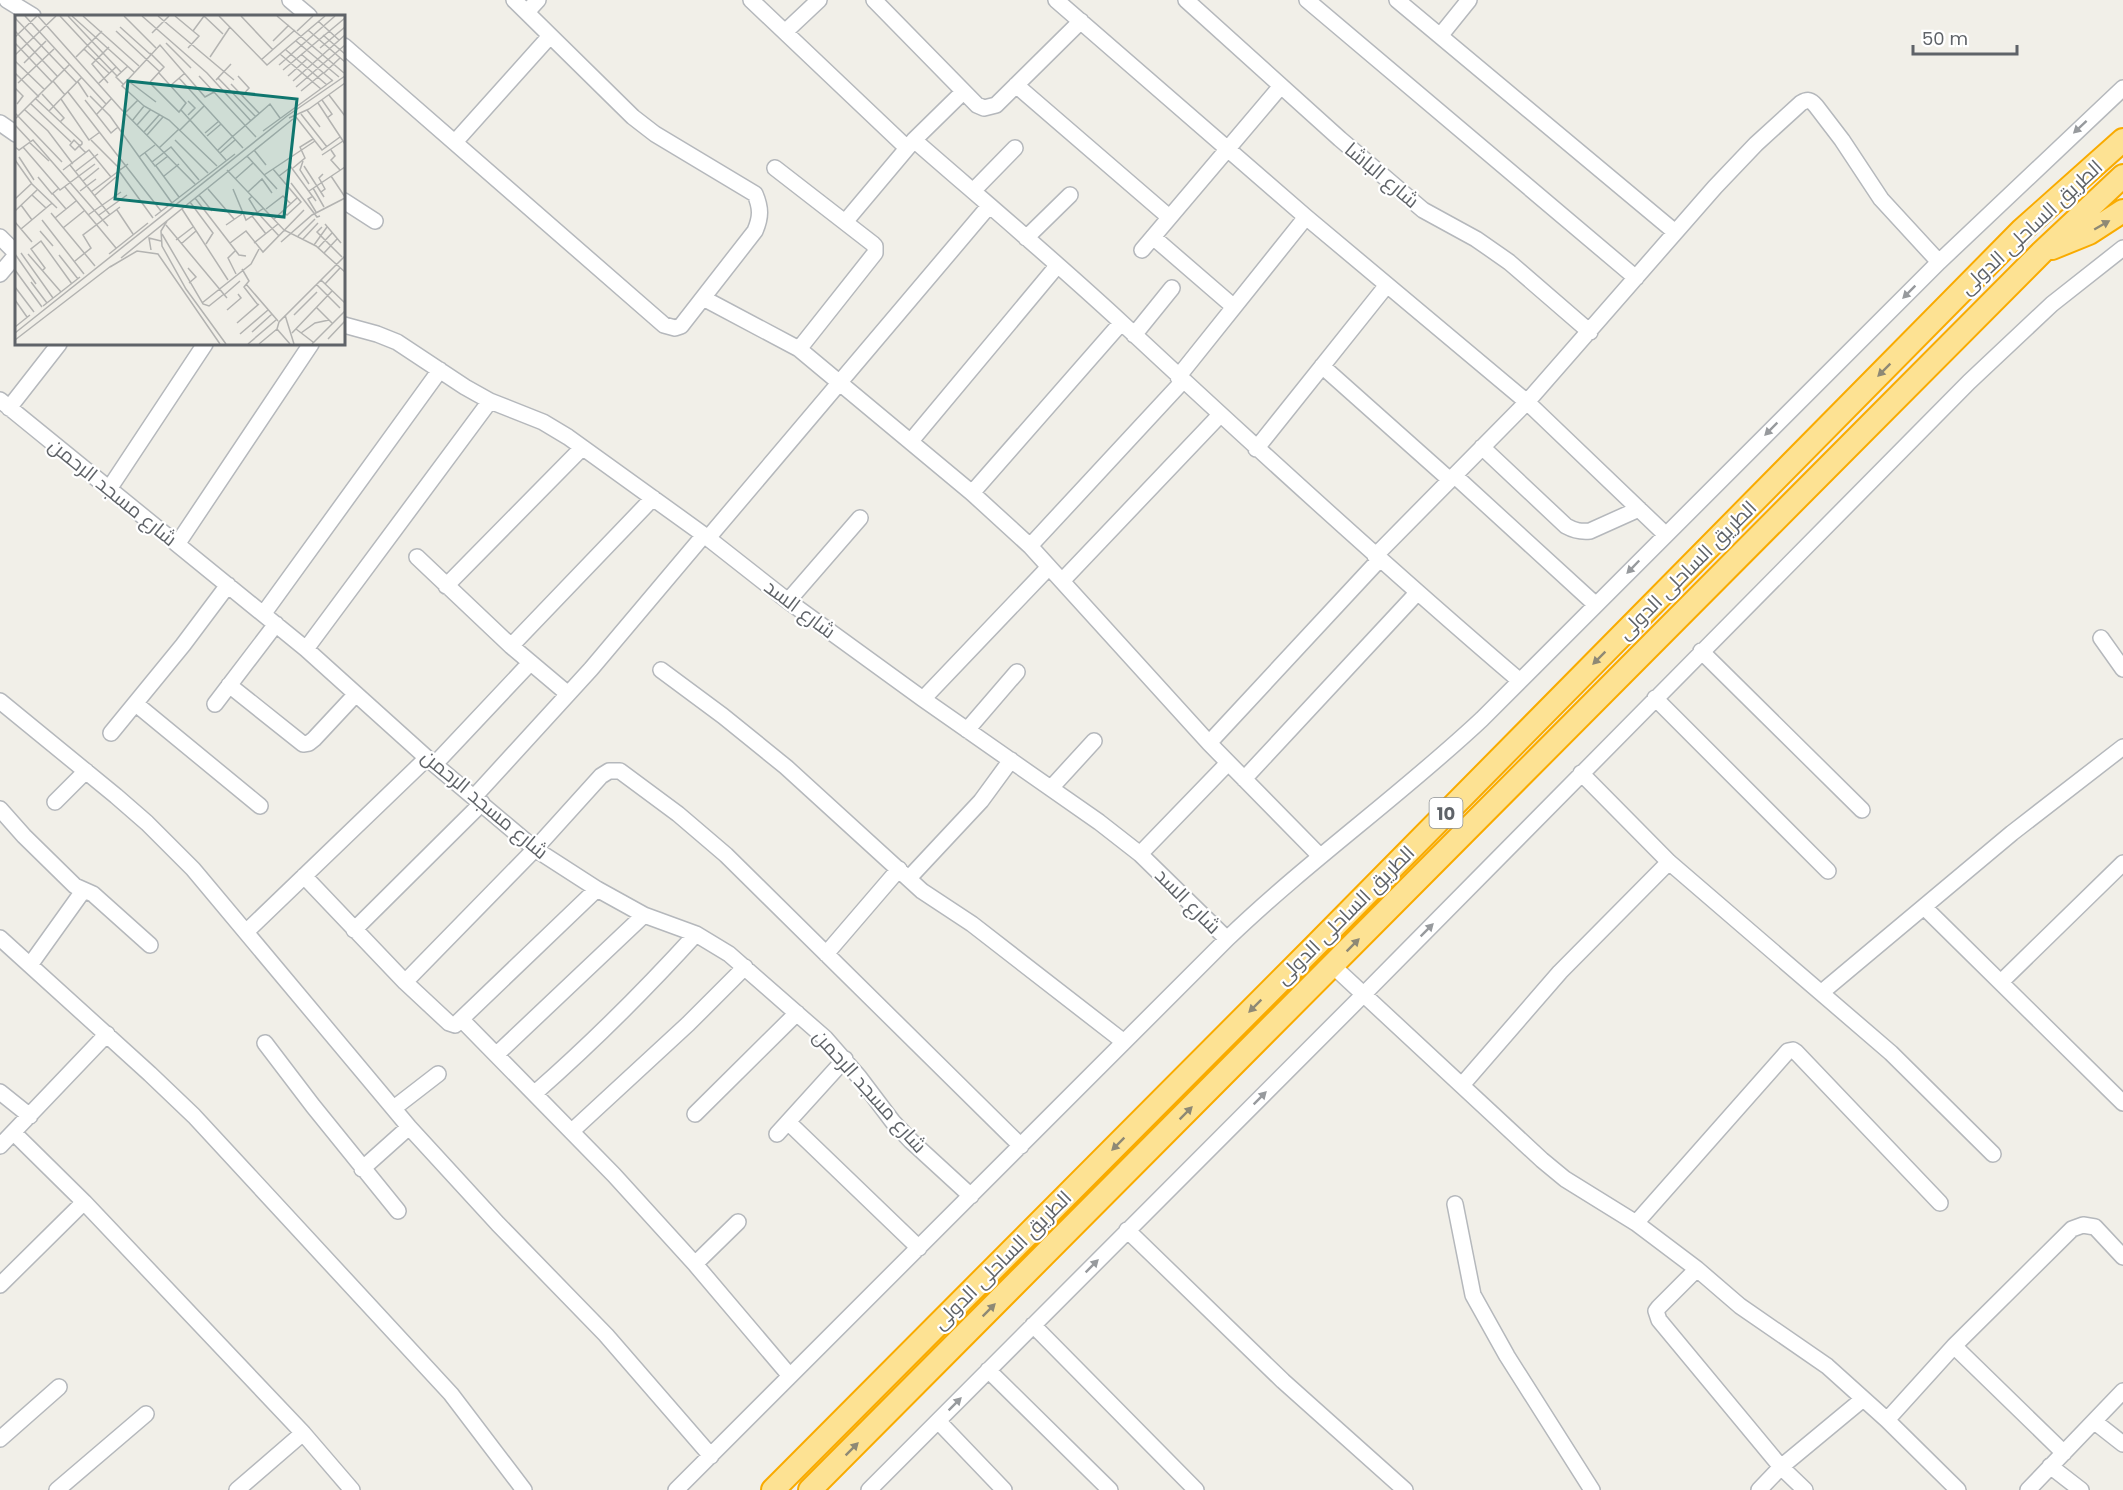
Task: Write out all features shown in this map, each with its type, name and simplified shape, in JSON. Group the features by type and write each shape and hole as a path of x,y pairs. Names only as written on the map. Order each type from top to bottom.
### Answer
{"highway":[{"name":"الطريق الساحلى الدولى","path":"773,1490 2014,239 2123,140"},
{"name":"الطريق الساحلى الدولى","path":"810,1490 2042,252 2123,176"},
{"path":"2042,252 2089,232 2123,212"}],"street":[{"path":"7,0 31,15"},
{"path":"290,0 308,15"},
{"path":"345,47 664,325 669,328 681,326 755,231 760,219 760,206 755,194 664,140 633,117 514,0"},
{"path":"527,12 538,0"},
{"path":"751,0 911,144 973,191 1134,334 1180,379 1377,558 1520,681"},
{"path":"785,32 819,0"},
{"path":"874,0 963,92 977,105 984,108 996,105 1081,21"},
{"path":"1056,0 1305,217 1527,402 1665,534"},
{"name":"شارع الباشا","path":"1186,0 1423,210 1487,246 1509,262 1590,332"},
{"path":"1307,0 1636,278"},
{"path":"1397,0 1675,232"},
{"path":"1440,36 1469,0"},
{"path":"455,142 550,36"},
{"path":"1016,85 1169,217"},
{"path":"1142,250 1281,86"},
{"path":"676,1490 1227,939 1288,882 1415,780 1520,681 1939,262 2123,88"},
{"path":"845,222 911,144 963,92"},
{"path":"1209,743 1377,558 1527,402 1675,232 1756,144 1801,103 1806,100 1812,101 1829,122 1881,199 1939,262"},
{"path":"0,123 15,134"},
{"path":"973,191 1015,148"},
{"path":"775,168 875,246 875,253 799,349"},
{"path":"1026,238 1070,195"},
{"path":"345,202 375,221"},
{"path":"354,930 478,800 840,382 989,206"},
{"path":"1030,546 1180,379 1305,217"},
{"path":"0,237 15,253"},
{"path":"1153,237 1234,307"},
{"path":"869,1490 2010,342 2061,297 2123,248"},
{"path":"0,274 15,255"},
{"path":"911,441 1057,266"},
{"path":"1256,449 1387,285"},
{"path":"1134,334 1172,288"},
{"path":"703,298 799,349 972,493 1030,546 1209,743 1320,856"},
{"path":"972,493 1121,323"},
{"name":"شارع السد","path":"345,326 377,334 397,342 490,401 543,422 582,448 706,537 788,601 923,699 1099,822 1140,854 1227,939"},
{"path":"4,406 58,345"},
{"path":"109,489 204,345"},
{"path":"178,543 310,345"},
{"path":"1322,366 1596,605"},
{"path":"264,614 440,370"},
{"path":"306,649 490,401"},
{"name":"شارع مسجد الرحمن","path":"4,406 264,614 431,761 536,849 597,889 644,915 696,934 745,967 825,1038 845,1059 893,1122 971,1196"},
{"path":"1062,581 1220,415"},
{"path":"1482,447 1574,531 1590,531 1639,509"},
{"path":"446,586 582,448"},
{"path":"511,646 652,498"},
{"path":"788,601 860,518"},
{"path":"417,557 511,646 568,694"},
{"path":"923,699 1049,567"},
{"path":"111,733 183,645 228,585"},
{"path":"1244,778 1417,593"},
{"path":"215,704 276,624"},
{"path":"2101,638 2123,669"},
{"path":"1701,651 1862,810"},
{"path":"246,932 431,761 530,663"},
{"path":"661,670 786,767 922,891 972,924 1124,1042"},
{"path":"967,730 1017,672"},
{"path":"229,685 303,744 314,739 356,694"},
{"path":"1655,698 1828,871"},
{"path":"0,701 86,771 194,869 409,1127 498,1224 606,1335 711,1456"},
{"path":"136,704 260,806"},
{"path":"1051,788 1094,741"},
{"path":"1822,992 2012,833 2123,747"},
{"path":"826,954 904,873 981,801 1011,760"},
{"path":"1140,854 1228,763"},
{"path":"55,802 86,771"},
{"path":"405,982 536,849 601,776 609,771 620,771 678,814 726,855 1021,1146"},
{"path":"1581,773 1669,862 1891,1053 1993,1154"},
{"path":"0,809 75,886 93,894 150,945"},
{"path":"1462,1085 1560,972 1669,862"},
{"path":"2001,982 2123,863"},
{"path":"304,876 405,982 449,1023 455,1025 597,889"},
{"path":"30,965 83,891"},
{"path":"1924,907 2121,1098"},
{"path":"496,1054 644,915"},
{"path":"535,1093 600,1035 696,934"},
{"path":"0,938 194,1116 421,1360 451,1394 524,1490"},
{"path":"1333,966 1565,1179 1636,1223 1697,1269 1740,1306 1827,1366 1887,1420 1958,1490"},
{"path":"572,1131 688,1024 745,967"},
{"path":"694,1114 797,1013"},
{"path":"462,1020 572,1131 695,1264 790,1376"},
{"path":"0,1146 14,1134 107,1034"},
{"path":"265,1043 398,1211"},
{"path":"1636,1223 1788,1052 1793,1050 1940,1203"},
{"path":"777,1134 845,1059"},
{"path":"394,1108 438,1074"},
{"path":"0,1092 30,1116"},
{"path":"788,1122 919,1248"},
{"path":"363,1169 409,1127"},
{"path":"14,1134 84,1202 303,1433 352,1490"},
{"path":"0,1285 84,1202"},
{"path":"1455,1204 1473,1294 1507,1356 1592,1490"},
{"path":"695,1264 738,1222"},
{"path":"1887,1420 1954,1346 2072,1229 2084,1225 2095,1227 2123,1257"},
{"path":"1127,1230 1283,1381 1405,1490"},
{"path":"1697,1269 1659,1307 1657,1315 1781,1467 1805,1490"},
{"path":"1033,1325 1196,1490"},
{"path":"1954,1346 2064,1453"},
{"path":"988,1370 1110,1490"},
{"path":"0,1439 59,1386"},
{"path":"2028,1490 2123,1391"},
{"path":"1759,1490 1781,1467 1863,1399"},
{"path":"57,1490 146,1414"},
{"path":"938,1421 1004,1490"},
{"path":"2095,1422 2123,1444"},
{"path":"237,1490 303,1433"},
{"path":"2050,1466 2081,1490"}]}
